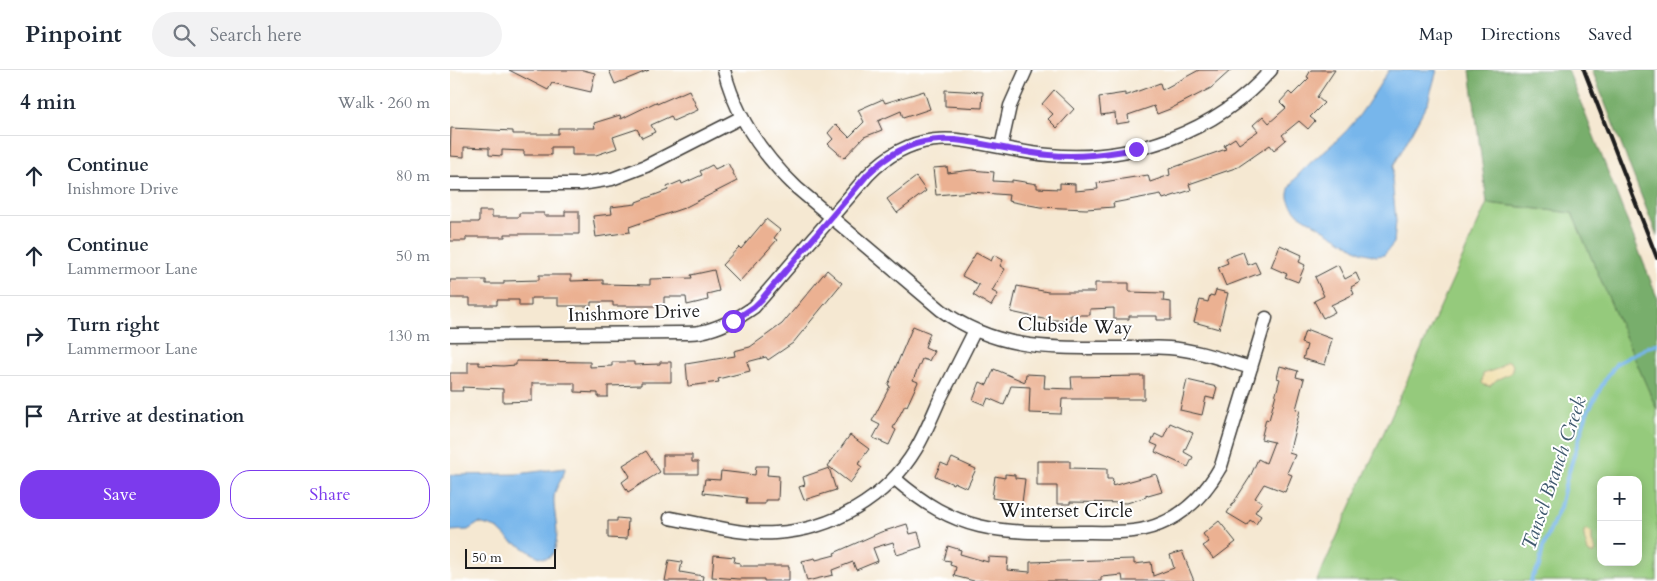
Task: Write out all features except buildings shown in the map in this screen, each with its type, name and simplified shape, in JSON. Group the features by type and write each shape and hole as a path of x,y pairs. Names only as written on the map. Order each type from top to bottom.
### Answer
{"street":[{"name":"Clubside Way","path":"724,70 734,102 767,156 797,188 941,310 955,319 975,330 1007,342 1038,347 1169,348 1199,353 1251,368"},
{"path":"1001,147 1010,106 1026,70"},
{"name":"Inishmore Drive","path":"450,335 683,334 719,327 745,314 761,300 871,171 903,149 922,142 941,139 971,141 1046,155 1085,156 1116,153 1150,146 1182,134 1215,116 1243,96 1271,70"},
{"path":"450,184 580,184 612,179 646,166 742,117"},
{"name":"Winterset Circle","path":"894,478 910,492 935,509 965,523 996,531 1021,533 1118,532 1144,529 1174,518 1195,502 1221,466 1266,318"},
{"path":"670,518 752,533 774,533 795,531 823,524 855,510 877,495 894,478 916,449 975,330"}],"green space":[{"path":"1470,70 1568,70 1657,297 1657,410 1572,213 1487,203"},
{"path":"1592,70 1657,70 1657,236"},
{"path":"1487,203 1572,213 1657,409 1657,581 1317,581"}],"sand":[{"path":"1507,361 1513,365 1511,373 1496,380 1490,386 1482,383 1483,374 1497,369"},
{"path":"1587,530 1592,533 1592,541 1596,550 1594,554 1588,552 1584,534"}],"water":[{"path":"1389,70 1437,70 1428,102 1394,165 1392,179 1396,221 1394,243 1384,255 1376,256 1361,252 1298,214 1290,203 1288,194 1290,187 1301,172 1354,123"},
{"path":"565,468 554,497 557,537 554,551 550,556 541,558 512,542 498,529 479,523 468,530 450,531 450,475 517,474"}],"waterway":[{"name":"Tansel Branch Creek","path":"1531,581 1539,567 1543,547 1560,507 1587,413 1606,378 1617,363 1657,344"}],"railway":[{"path":"1584,70 1657,258"}],"route":[{"path":"733,321 745,314 761,300 868,174 880,163 903,149 922,142 941,139 971,141 1051,155 1085,156 1136,149"}]}
